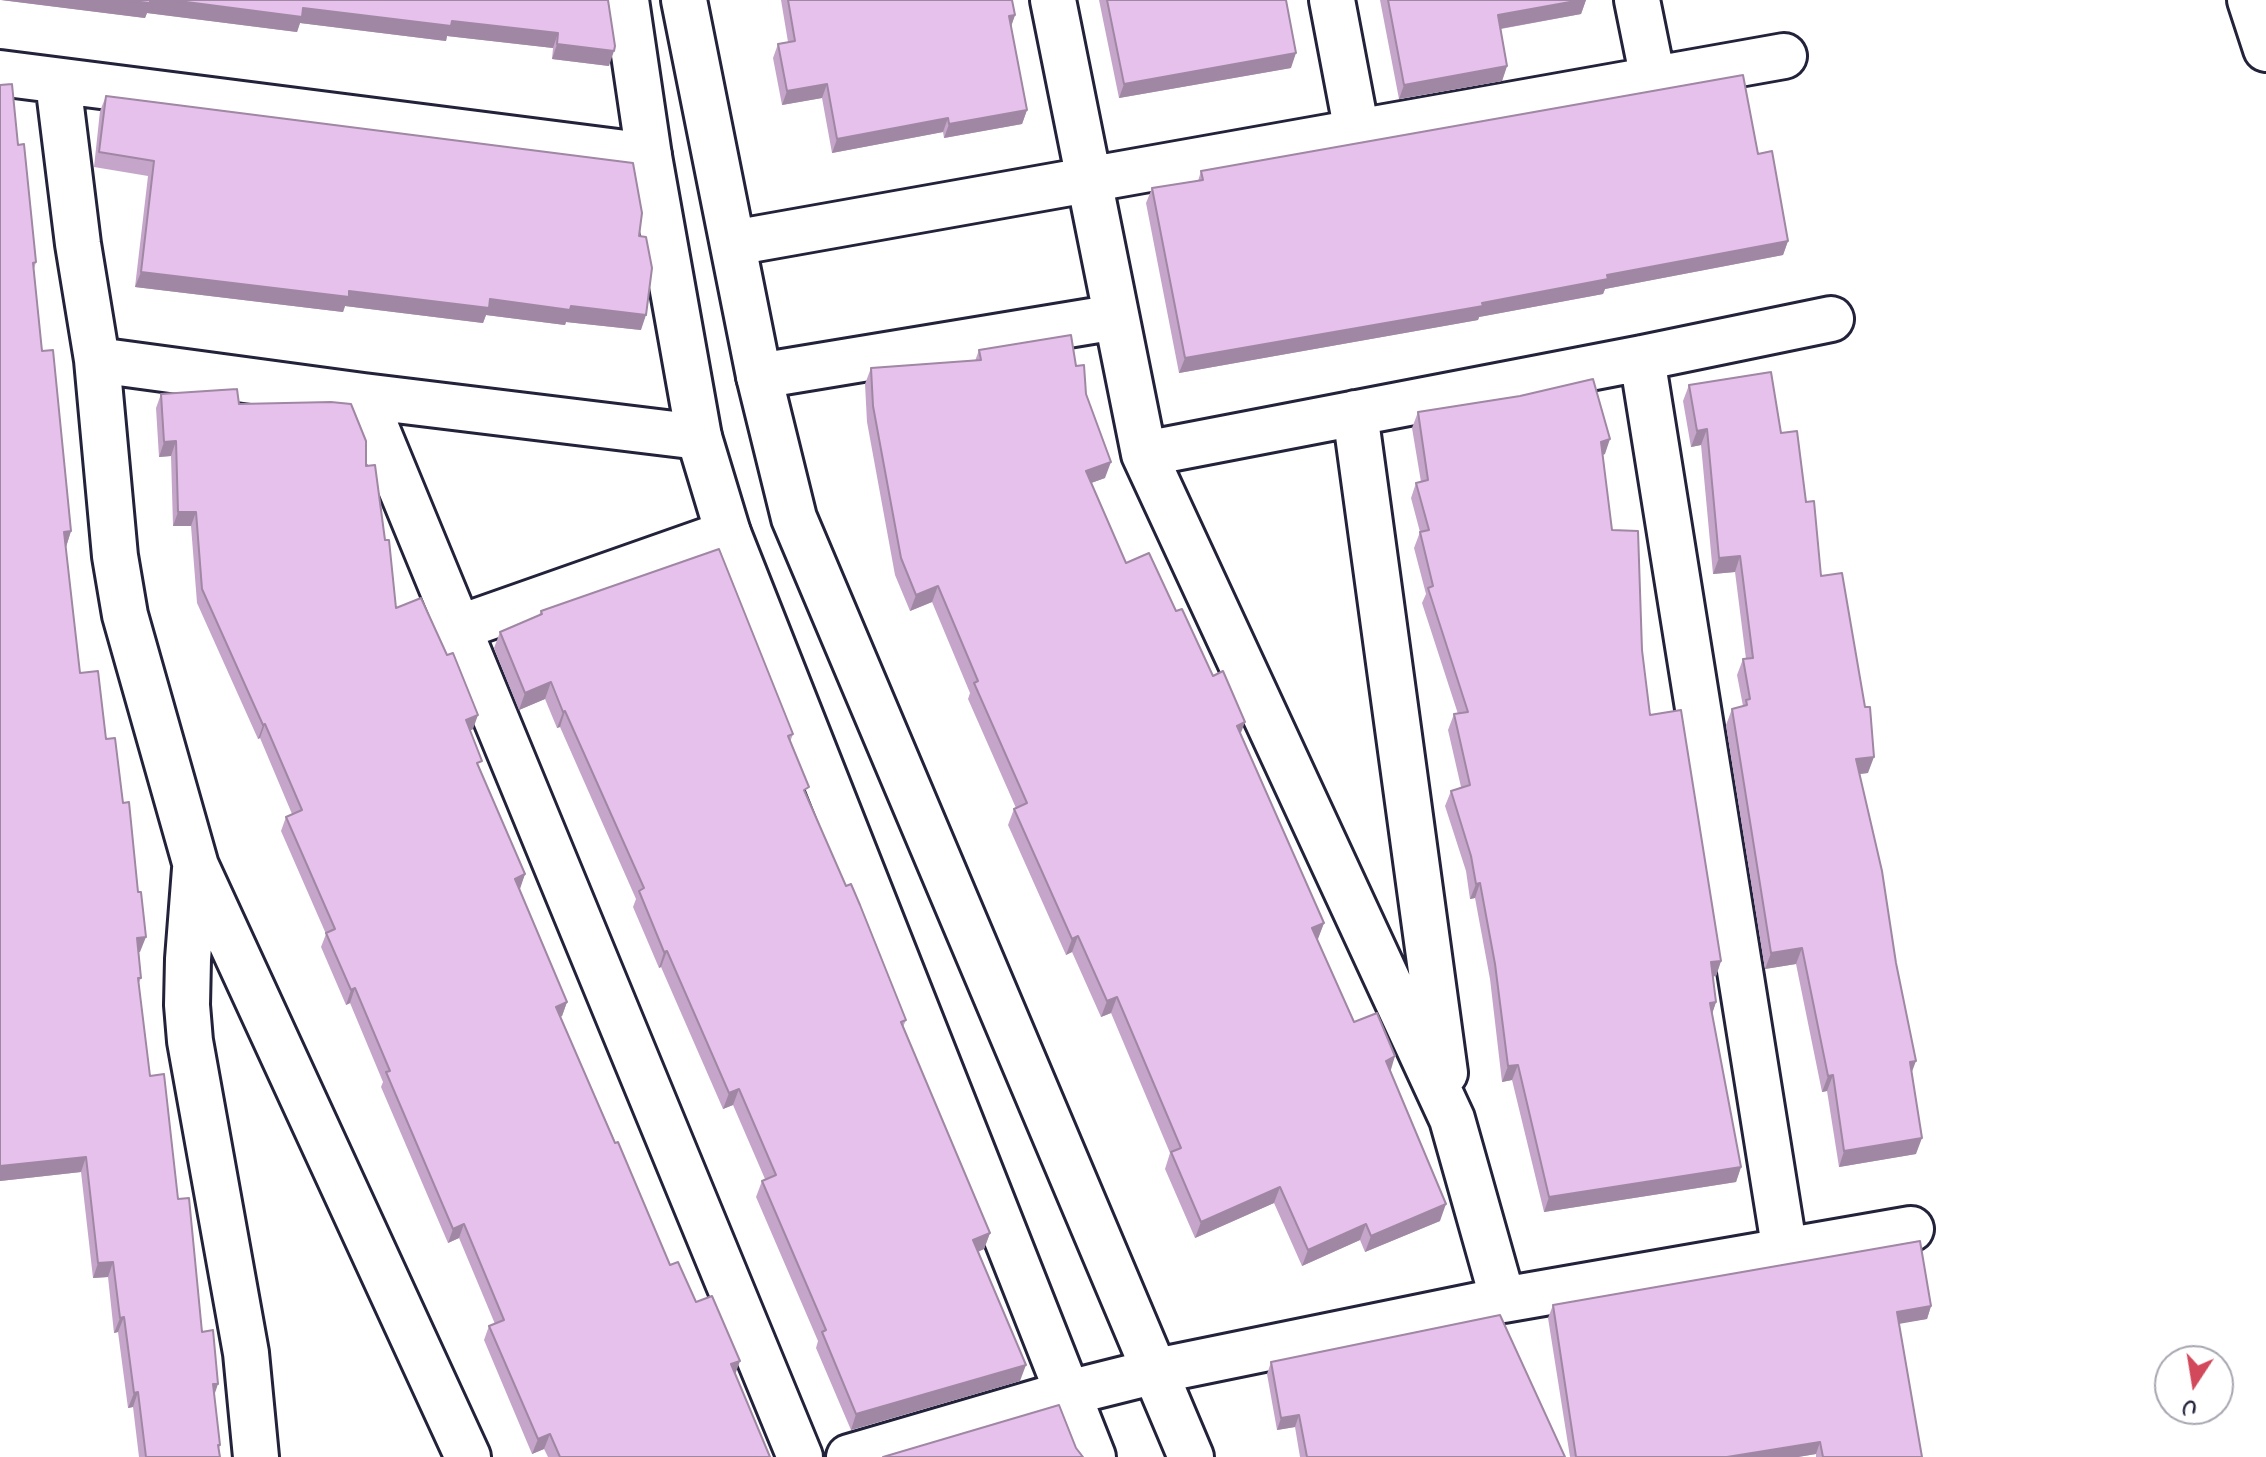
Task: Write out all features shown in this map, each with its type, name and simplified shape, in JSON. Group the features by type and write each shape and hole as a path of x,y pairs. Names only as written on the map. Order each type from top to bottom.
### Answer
{"street":[{"path":"626,0 649,156 699,437 728,533 1093,1457"},
{"path":"684,0 759,376 794,518 1191,1457"},
{"path":"1053,0 1144,454 1452,1119"},
{"path":"1332,0 1357,132"},
{"path":"1637,0 1653,79"},
{"path":"2250,0 2266,49"},
{"path":"733,243 1784,56"},
{"path":"0,73 649,156"},
{"path":"58,82 78,244 97,360 115,556 125,615 196,866 468,1457"},
{"path":"677,314 744,299"},
{"path":"759,376 1116,317"},
{"path":"1144,454 1831,319"},
{"path":"1642,358 1785,1252"},
{"path":"97,360 699,437"},
{"path":"363,396 800,1457"},
{"path":"1355,413 1452,1119 1503,1300"},
{"path":"458,628 728,533"},
{"path":"196,866 188,959 190,1041 246,1353 256,1457"},
{"path":"849,1457 1068,1393 1156,1371 1503,1300 1911,1229"}],"building":[{"path":"123,0 150,0 150,3"},
{"path":"171,0 608,0 615,46 614,51 557,44 558,33 452,21 451,26 303,8 302,17"},
{"path":"788,0 1012,0 1015,15 1009,16 1027,110 949,124 948,118 837,139 827,84 787,91 778,44 795,41"},
{"path":"1107,0 1286,0 1296,53 1124,84"},
{"path":"1388,0 1581,0 1498,15 1507,66 1404,85"},
{"path":"1743,75 1758,154 1772,151 1788,241 1607,275 1608,279 1482,303 1483,306 1185,358 1152,188 1203,180 1201,171"},
{"path":"12,84 18,145 24,144 42,351 53,350 71,531 64,532 80,673 98,671 106,739 115,738 123,803 129,802 146,937 137,938 141,978 138,978 150,1076 164,1074 178,1199 189,1198 202,1332 213,1330 218,1384 213,1384 220,1457 146,1457 138,1392 134,1393 113,1262 98,1263 86,1157 0,1166 0,85"},
{"path":"106,96 633,163 642,213 639,236 646,237 652,268 646,315 571,306 570,310 490,299 489,308 349,291 349,297 141,272 154,161 99,152"},
{"path":"1071,335 1076,366 1084,365 1086,394 1111,462 1086,471 1126,563 1149,553 1176,611 1182,609 1213,676 1223,671 1245,722 1237,726 1324,923 1312,928 1354,1022 1377,1013 1395,1056 1386,1061 1446,1204 1371,1236 1366,1224 1308,1250 1280,1187 1201,1222 1171,1152 1181,1148 1117,997 1107,1001 1078,936 1072,939 1014,809 1027,803 974,683 978,681 938,586 916,595 901,558 873,406 871,368 981,360 979,350"},
{"path":"1771,372 1781,433 1797,431 1806,502 1814,501 1821,576 1842,573 1865,707 1870,707 1874,757 1856,759 1882,871 1896,963 1916,1061 1910,1062 1922,1138 1844,1151 1833,1075 1828,1076 1802,948 1771,953 1732,709 1747,705 1746,700 1750,699 1743,659 1753,658 1740,556 1719,558 1707,429 1697,431 1689,385"},
{"path":"1593,379 1610,439 1601,442 1612,530 1638,531 1642,650 1650,715 1681,710 1721,961 1711,962 1716,1002 1710,1003 1741,1167 1549,1197 1518,1065 1508,1066 1495,964 1480,883 1476,884 1471,856 1451,791 1470,785 1454,714 1468,712 1428,588 1433,586 1420,532 1429,530 1416,483 1428,480 1418,412 1520,396"},
{"path":"237,389 239,404 351,404 366,441 366,466 375,465 385,540 389,540 396,608 421,598 447,655 453,653 478,715 466,720 482,761 477,763 525,874 515,879 567,1002 556,1007 670,1265 678,1262 696,1302 712,1296 740,1361 731,1364 770,1457 560,1457 550,1434 538,1439 489,1326 504,1320 464,1224 453,1229 386,1072 390,1071 355,988 351,990 326,933 335,929 286,817 302,810 202,589 196,512 178,512 176,441 164,442 161,394"},
{"path":"719,549 793,734 788,736 809,787 804,790 846,886 851,884 860,905 906,1020 901,1022 990,1233 973,1240 1026,1365 856,1414 822,1332 826,1330 762,1181 776,1175 739,1089 729,1093 667,951 664,952 639,891 644,888 551,682 525,693 500,632 542,614 541,611"},
{"path":"1920,1241 1931,1306 1897,1312 1922,1457 1823,1457 1820,1442 1727,1457 1576,1457 1553,1305"},
{"path":"1500,1315 1565,1457 1307,1457 1299,1415 1281,1418 1271,1362"},
{"path":"1059,1405 1076,1448 1083,1457 883,1457"}]}
